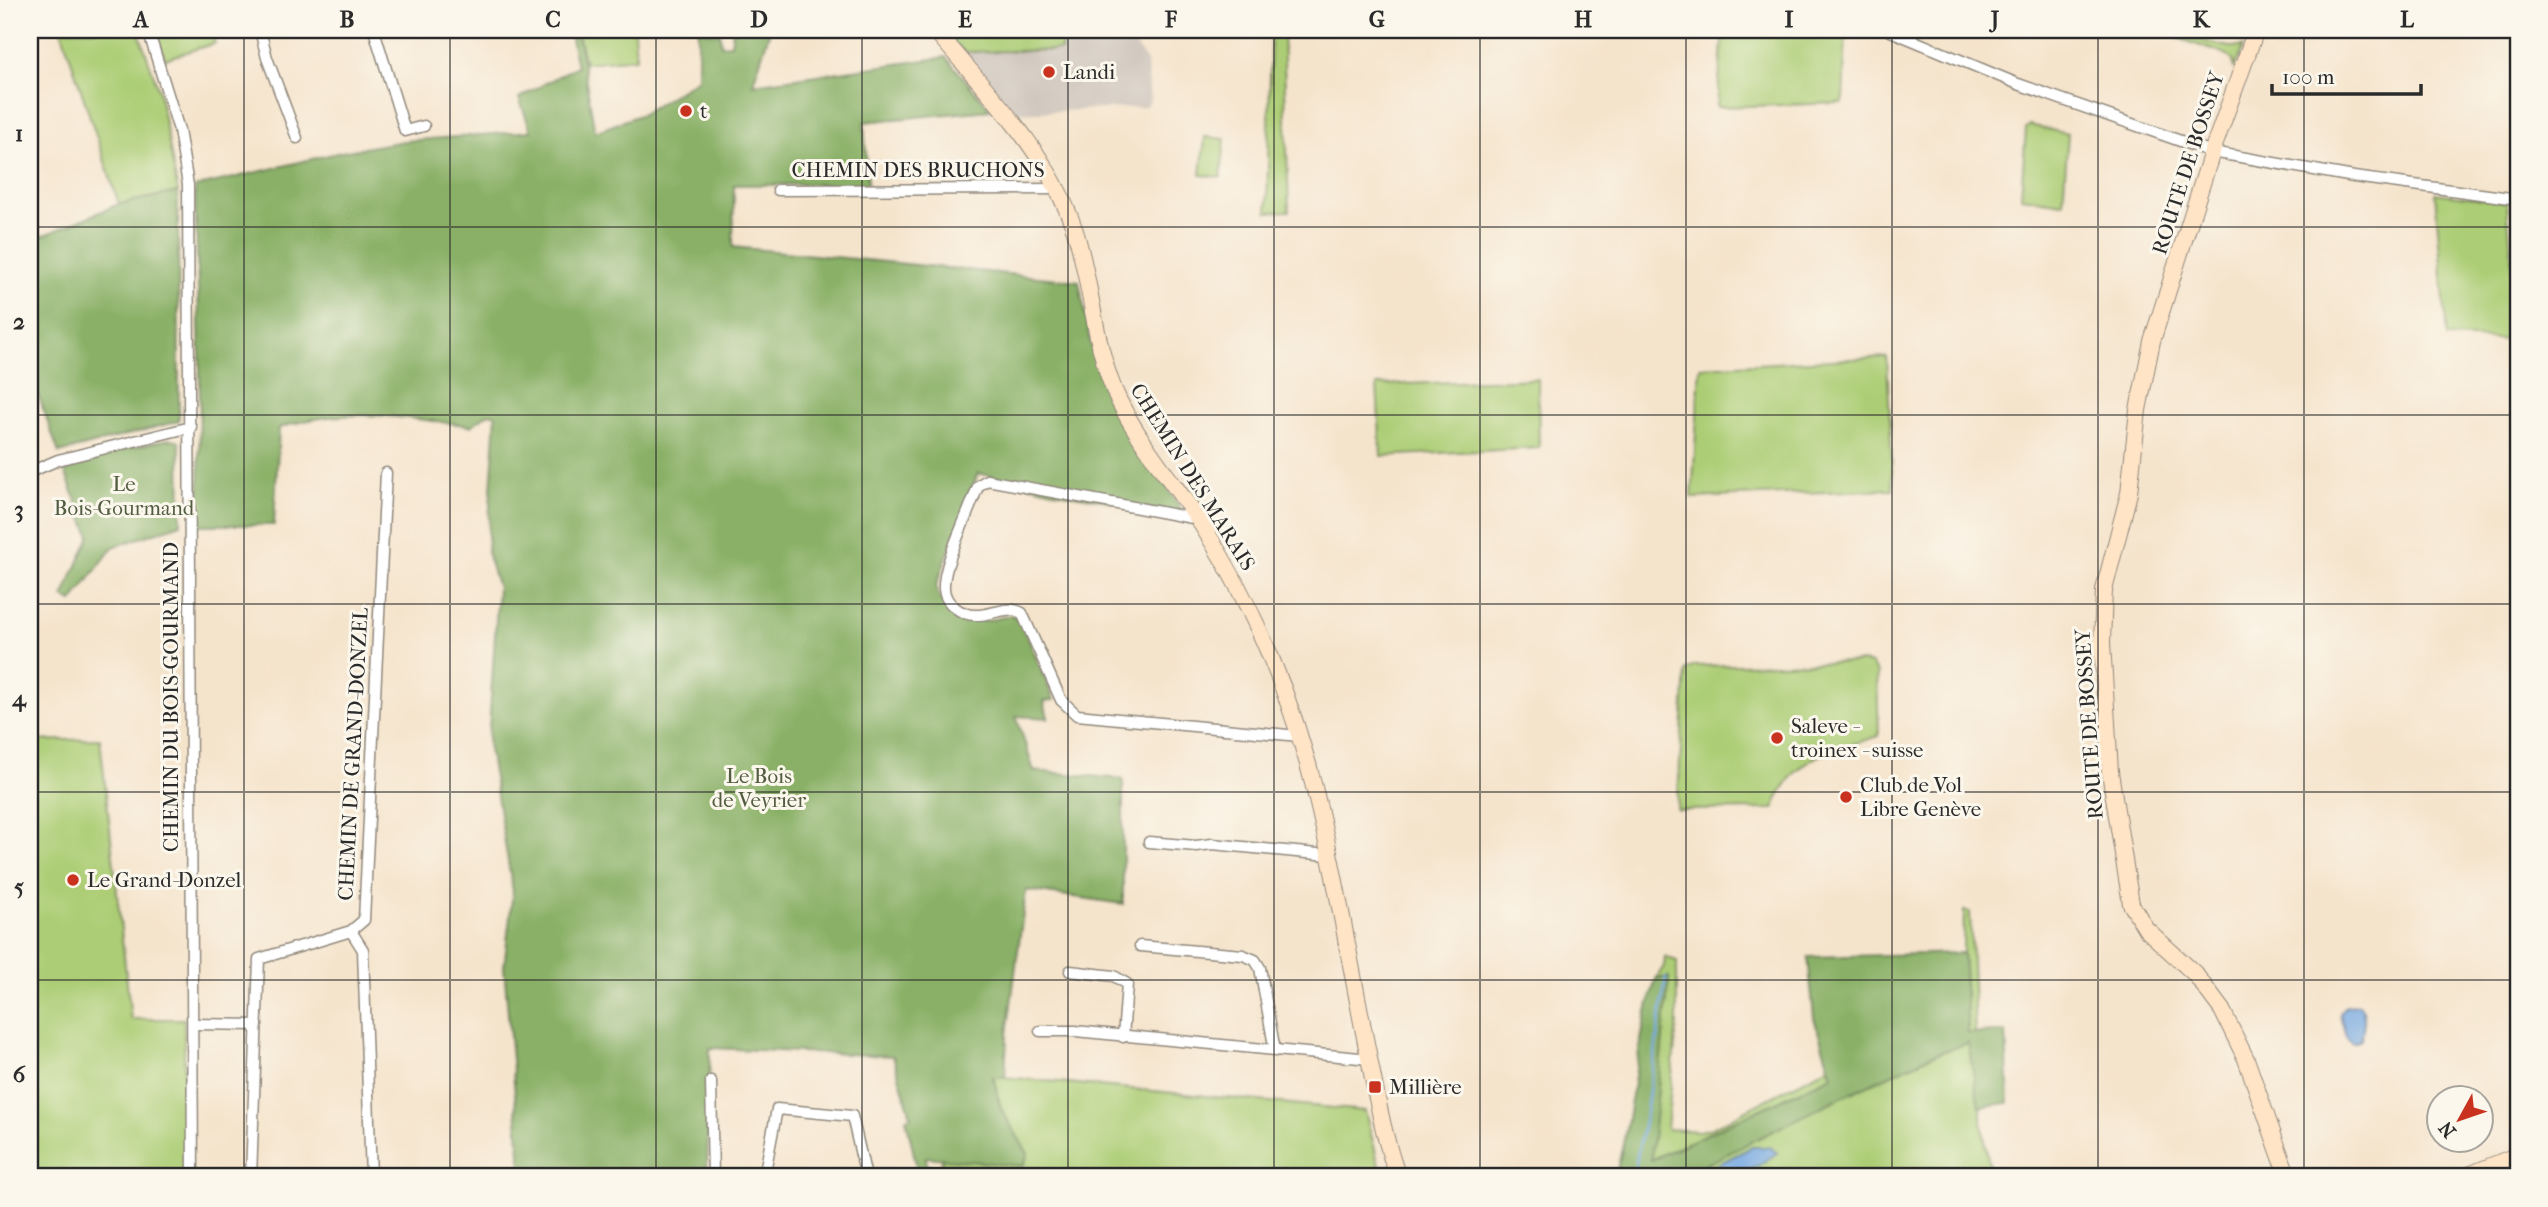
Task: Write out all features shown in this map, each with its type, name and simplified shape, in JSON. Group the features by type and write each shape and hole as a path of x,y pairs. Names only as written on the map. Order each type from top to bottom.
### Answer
{"street":[{"name":"CHEMIN DU BOIS-GOURMAND","path":"148,30 179,130 188,185 193,1177"},
{"path":"260,30 267,58 298,138"},
{"path":"374,30 405,131 424,125"},
{"name":"CHEMIN DES MARAIS","path":"934,30 1027,142 1058,190 1079,244 1097,337 1112,385 1135,429 1198,519 1253,620 1299,736 1328,855 1386,1139 1398,1177"},
{"path":"1888,30 2018,84 2212,152 2342,175 2518,198"},
{"name":"ROUTE DE BOSSEY","path":"2256,30 2212,152 2152,341 2141,388 2129,493 2102,606 2105,723 2111,785 2131,904 2146,929 2195,974 2222,1010 2246,1059 2288,1177"},
{"name":"CHEMIN DES BRUCHONS","path":"778,190 1058,190"},
{"path":"30,472 58,460 191,427"},
{"name":"CHEMIN DE GRAND-DONZEL","path":"251,1177 259,959 351,931 363,920 366,905 386,472"},
{"path":"1198,519 993,480 978,486 955,548 944,584 945,594 958,611 972,615 1012,609 1022,613 1060,707 1084,718 1299,736"},
{"path":"1149,842 1196,846 1212,844 1328,855"},
{"path":"351,931 363,950 371,1177"},
{"path":"1140,946 1242,955 1255,960 1260,968 1275,1051"},
{"path":"1070,971 1114,976 1127,984 1123,1037"},
{"path":"193,1024 257,1026"},
{"path":"1040,1031 1075,1031 1370,1059"},
{"path":"711,1081 713,1177"},
{"path":"764,1177 777,1109 852,1116 866,1177"},
{"path":"2464,1177 2518,1155"}],"shaded area":[{"path":"1061,30 1136,30 1136,46 1147,62 1150,101 1146,107 1015,113 964,52 1061,50"}],"green space":[{"path":"61,30 138,30 159,91 178,192 119,204"},
{"path":"155,30 210,30 215,43 165,59"},
{"name":"Le Bois de Veyrier","path":"569,30 577,30 595,132 642,114 698,79 698,30 720,34 721,45 731,44 733,30 770,30 753,84 946,57 991,110 864,122 868,184 734,185 733,247 1079,281 1091,346 1111,403 1182,510 1170,512 1058,492 978,473 936,586 945,605 964,618 981,621 1012,615 1021,621 1054,700 1044,701 1048,718 1016,716 1034,771 1123,779 1123,904 1026,890 1007,1034 1005,1077 993,1077 1001,1109 1028,1154 1023,1166 926,1157 927,1168 917,1169 906,1118 911,1116 893,1056 710,1048 707,1177 522,1177 504,967 513,891 488,743 498,588 487,552 496,415 489,413 471,426 398,417 350,415 303,421 279,428 274,525 199,525 200,356 195,187 341,152 404,141 531,131 519,98 577,66"},
{"path":"577,30 634,30 636,58 585,63"},
{"path":"942,30 1061,30 1061,50 964,52"},
{"path":"1271,30 1283,30 1289,211 1267,212"},
{"path":"1723,30 1846,30 1843,103 1717,107"},
{"path":"2155,30 2220,45 2243,47 2234,69 2233,60 2224,54"},
{"path":"2030,125 2068,134 2063,203 2021,197 2026,128"},
{"path":"1205,137 1225,139 1221,177 1201,175"},
{"name":"Le Bois-Gourmand","path":"178,192 179,421 59,453 30,372 30,241 119,204"},
{"path":"2435,193 2507,202 2518,340 2447,337"},
{"path":"1887,357 1893,489 1692,498 1700,367"},
{"path":"1538,379 1539,448 1381,456 1377,385"},
{"name":"Le Bois-Gourmand","path":"169,439 177,440 180,444 181,524 113,547 72,602 63,597 90,536 62,464"},
{"name":"Saleve - troinex - suisse","path":"1861,662 1871,664 1877,673 1879,736 1829,752 1803,765 1782,790 1773,809 1677,810 1686,670 1695,666"},
{"name":"Le Grand-Donzel","path":"100,739 131,1019 184,1019 185,1177 30,1177 30,741"},
{"path":"1964,911 1970,912 1975,1033 1968,1033 1963,953"},
{"path":"1963,953 1968,1033 2006,1032 2009,1103 1979,1107 1968,1043 1933,1055 1831,1102 1681,1177 1615,1177 1643,1028 1656,979 1669,977 1651,1160 1832,1076 1814,1018 1808,957"},
{"path":"1665,957 1677,961 1677,1022 1667,1129 1699,1131 1712,1128 1829,1067 1832,1076 1650,1160 1669,978 1656,979 1664,966"},
{"path":"1969,1042 1991,1177 1681,1177 1859,1088"},
{"path":"993,1076 1365,1111 1382,1177 941,1177 942,1158 1023,1166 1028,1154 1001,1109"}],"water":[{"path":"2359,1004 2364,1025 2361,1039 2353,1043 2346,1037 2340,1014 2344,1007"},
{"path":"1752,1147 1770,1147 1777,1153 1745,1174 1727,1172 1720,1177 1710,1175 1716,1165"}],"waterway":[{"path":"1633,1177 1646,1112 1666,978"}],"place":[{"name":"Landi","path":"1049,72"},
{"name":"t","path":"686,111"},
{"name":"Saleve - troinex - suisse","path":"1777,738"},
{"name":"Club de Vol Libre Genève","path":"1846,797"},
{"name":"Le Grand-Donzel","path":"73,880"},
{"name":"Millière","path":"1375,1087"}]}
